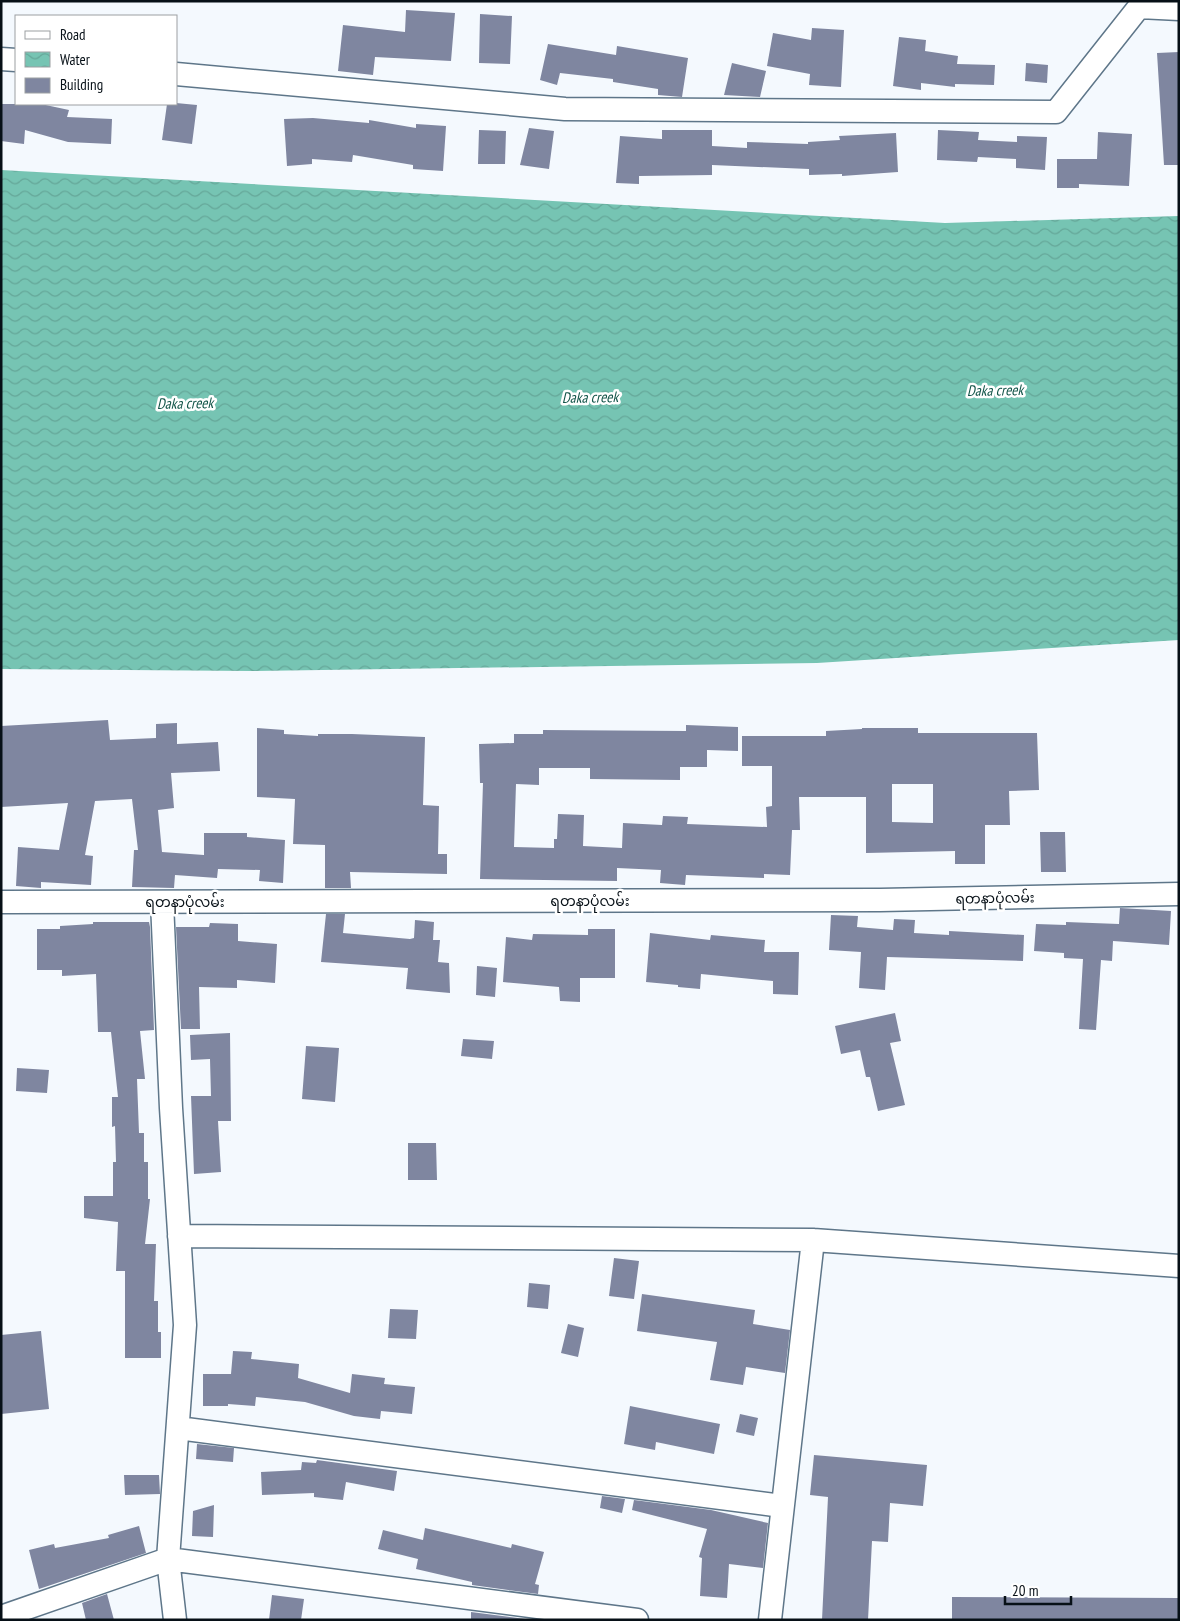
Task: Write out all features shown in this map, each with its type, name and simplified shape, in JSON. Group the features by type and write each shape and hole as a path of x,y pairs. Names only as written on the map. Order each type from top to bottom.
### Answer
{"street":[{"path":"178,74 565,109 1056,112 1139,7 1179,9"},
{"path":"1,58 15,60"},
{"name":"ရတနာပုံလမ်း","path":"1,902 880,900 1179,894"},
{"path":"162,902 185,1325 168,1559 175,1620"},
{"path":"179,1236 813,1240 1179,1266"},
{"path":"770,1620 813,1240"},
{"path":"178,1428 782,1506"},
{"path":"1,1617 168,1559 637,1620"}],"water":[{"name":"Daka creek","path":"1,170 945,223 1179,216 1179,640 817,663 252,671 1,669"}],"building":[{"path":"406,10 455,13 451,61 375,57 373,75 338,71 343,25 405,32"},
{"path":"480,14 512,16 510,64 479,63"},
{"path":"812,28 844,30 841,87 809,85 810,74 767,66 773,33 811,40"},
{"path":"899,37 926,40 925,51 958,56 957,64 995,65 994,85 955,84 955,87 921,83 921,90 893,86"},
{"path":"548,44 616,55 617,46 688,58 682,97 658,95 658,89 613,82 613,79 560,73 557,85 540,80"},
{"path":"1179,52 1179,165 1164,165 1157,53"},
{"path":"732,63 766,71 760,97 724,95"},
{"path":"1026,63 1048,65 1047,83 1025,81"},
{"path":"178,103 197,105 192,144 162,140 167,105 178,105"},
{"path":"1,104 46,105 69,110 67,117 112,119 111,144 68,142 25,130 24,144 1,141"},
{"path":"313,118 369,123 369,120 416,128 416,124 446,126 443,171 413,169 413,165 353,155 352,162 312,159 312,164 287,166 284,119"},
{"path":"529,128 554,131 549,169 520,165"},
{"path":"479,130 506,131 505,164 478,164"},
{"path":"662,130 712,130 712,146 747,148 747,142 808,144 808,142 840,140 839,136 896,133 898,172 842,176 842,174 809,175 809,169 712,165 712,175 639,176 639,184 616,183 620,136 662,139"},
{"path":"938,130 979,132 978,140 1017,142 1017,136 1047,137 1045,170 1016,168 1016,159 978,157 977,162 937,160"},
{"path":"1098,132 1132,134 1129,186 1079,184 1079,188 1057,188 1057,159 1097,159"},
{"path":"108,720 110,740 156,738 156,724 177,723 177,744 218,742 220,771 171,773 174,808 158,810 162,852 204,855 204,833 247,833 247,837 285,840 283,883 259,881 260,870 218,869 217,878 175,875 174,888 132,887 134,850 138,850 132,799 95,801 85,855 93,856 91,885 41,882 41,888 16,886 18,847 59,850 68,803 1,807 1,726"},
{"path":"686,725 738,727 738,751 707,750 707,767 680,767 680,780 590,779 590,768 539,768 539,785 516,784 514,847 554,848 554,839 557,839 558,814 584,815 583,846 622,848 623,823 662,825 663,816 688,817 687,824 767,827 766,807 772,806 772,766 742,766 742,736 826,736 826,731 862,728 918,728 918,733 1037,733 1039,790 1009,791 1010,825 985,825 985,864 955,864 955,851 866,853 866,797 799,797 800,830 792,830 790,875 764,874 764,878 686,875 685,885 660,883 661,870 617,868 617,881 480,879 483,783 480,783 479,744 514,743 514,734 543,734 543,730 686,731","holes":["892,784 933,784 933,823 892,822"]},
{"path":"257,728 284,730 284,734 318,736 318,734 352,734 425,737 423,805 439,806 438,854 447,854 447,874 350,872 351,888 325,888 325,845 293,844 295,799 257,797"},
{"path":"1040,832 1065,832 1066,872 1041,872"},
{"path":"1120,908 1171,911 1169,945 1113,941 1112,961 1101,960 1096,1030 1079,1029 1083,959 1064,958 1064,953 1034,951 1036,924 1066,925 1066,922 1119,924"},
{"path":"326,914 345,914 343,933 410,939 414,938 415,920 434,922 433,940 440,940 438,962 449,963 450,993 406,989 408,968 321,962"},
{"path":"831,915 858,916 857,927 893,930 894,919 915,920 914,933 949,935 949,931 1024,935 1023,961 887,957 885,990 859,988 861,952 829,950"},
{"path":"93,922 149,922 150,927 154,1030 140,1031 145,1079 137,1079 139,1133 144,1133 144,1162 148,1162 148,1199 150,1199 145,1244 156,1244 154,1301 158,1301 158,1332 161,1332 161,1358 125,1358 125,1271 116,1271 118,1222 84,1218 84,1196 113,1196 113,1162 116,1162 115,1126 112,1127 112,1097 118,1097 111,1032 98,1032 96,974 62,976 62,970 37,970 37,929 60,929 60,926 93,924"},
{"path":"210,923 238,924 238,941 277,944 275,983 237,980 237,988 199,987 200,1029 181,1029 176,927 209,927"},
{"path":"588,929 615,929 615,978 580,978 580,1002 560,1001 559,987 503,982 506,937 532,940 533,934 588,935"},
{"path":"650,933 710,940 711,935 765,940 764,952 799,952 798,995 773,994 773,981 701,974 700,989 646,982"},
{"path":"477,966 497,968 495,997 476,995"},
{"path":"895,1013 901,1041 890,1043 905,1105 878,1111 870,1077 866,1077 860,1050 841,1054 835,1026"},
{"path":"230,1033 231,1121 218,1121 221,1172 194,1174 191,1096 211,1096 210,1059 191,1060 190,1035"},
{"path":"463,1039 494,1041 492,1059 461,1056"},
{"path":"306,1046 339,1048 335,1102 302,1099"},
{"path":"17,1068 49,1070 47,1093 16,1091"},
{"path":"408,1143 436,1143 437,1180 408,1180"},
{"path":"614,1258 639,1261 634,1299 609,1296"},
{"path":"529,1283 550,1285 548,1309 527,1307"},
{"path":"642,1294 755,1310 753,1324 790,1330 785,1373 746,1367 743,1385 710,1380 717,1342 637,1331"},
{"path":"390,1309 418,1310 416,1339 388,1338"},
{"path":"568,1324 584,1328 578,1357 561,1353"},
{"path":"41,1331 49,1409 1,1414 1,1335"},
{"path":"233,1351 252,1352 251,1359 299,1364 298,1378 350,1393 352,1374 385,1378 384,1384 415,1387 412,1414 381,1411 380,1419 354,1416 305,1402 256,1397 255,1406 228,1404 228,1406 203,1406 203,1374 231,1374"},
{"path":"630,1406 720,1424 714,1454 656,1442 655,1450 624,1444"},
{"path":"740,1414 758,1418 754,1436 736,1432"},
{"path":"197,1444 234,1448 233,1462 196,1459"},
{"path":"814,1455 927,1465 923,1506 890,1503 888,1542 872,1541 868,1620 822,1620 828,1497 810,1495"},
{"path":"317,1460 397,1471 394,1491 346,1482 343,1500 314,1497 314,1493 262,1495 261,1472 301,1470 302,1462 316,1463"},
{"path":"124,1475 159,1475 160,1494 125,1495"},
{"path":"602,1496 625,1499 622,1513 600,1508"},
{"path":"634,1500 711,1510 768,1523 763,1568 729,1564 727,1598 700,1596 702,1558 699,1557 707,1529 632,1510"},
{"path":"214,1505 213,1537 192,1536 193,1511"},
{"path":"139,1526 146,1553 39,1589 29,1550 54,1544 55,1548 109,1538 108,1535"},
{"path":"425,1528 511,1548 512,1544 544,1552 535,1584 539,1585 538,1594 472,1585 472,1582 416,1569 418,1559 378,1549 383,1530 423,1540"},
{"path":"107,1594 114,1620 86,1620 82,1603"},
{"path":"272,1595 304,1599 301,1620 269,1620"},
{"path":"952,1597 1179,1598 1179,1620 952,1620"},
{"path":"471,1612 533,1620 471,1620"}]}
